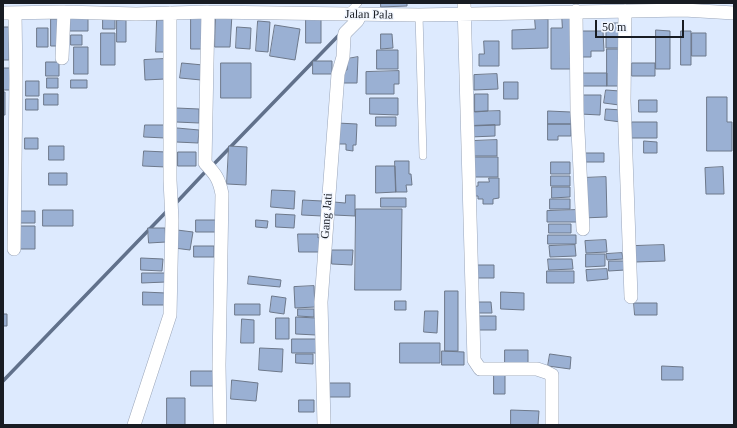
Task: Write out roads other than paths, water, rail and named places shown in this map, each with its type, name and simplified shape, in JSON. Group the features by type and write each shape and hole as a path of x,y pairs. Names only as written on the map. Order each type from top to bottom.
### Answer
{"street":[{"name":"Jalan Pala","path":"9,13 64,12 136,14 170,13 184,8 208,12 318,8 347,14 359,9 419,15 464,9 576,11 604,7 625,10 684,6 734,13"},
{"name":"Gang Jati","path":"324,425 321,297 338,74 343,57 345,33 357,21 359,9"},
{"path":"464,9 474,360 480,369 537,369 552,375 552,425"},
{"path":"625,10 624,101 631,297"},
{"path":"576,11 577,111 583,229"},
{"path":"62,58 64,12"},
{"path":"208,12 205,163 216,175 220,183 222,194 218,365 220,425"},
{"path":"9,13 16,79 14,249"},
{"path":"134,425 170,315 172,220 170,180 170,13"}],"lane":[{"path":"419,15 423,156"}],"waterway":[{"path":"212,166 338,36"},
{"path":"176,203 207,170"},
{"path":"3,381 168,210"}]}
